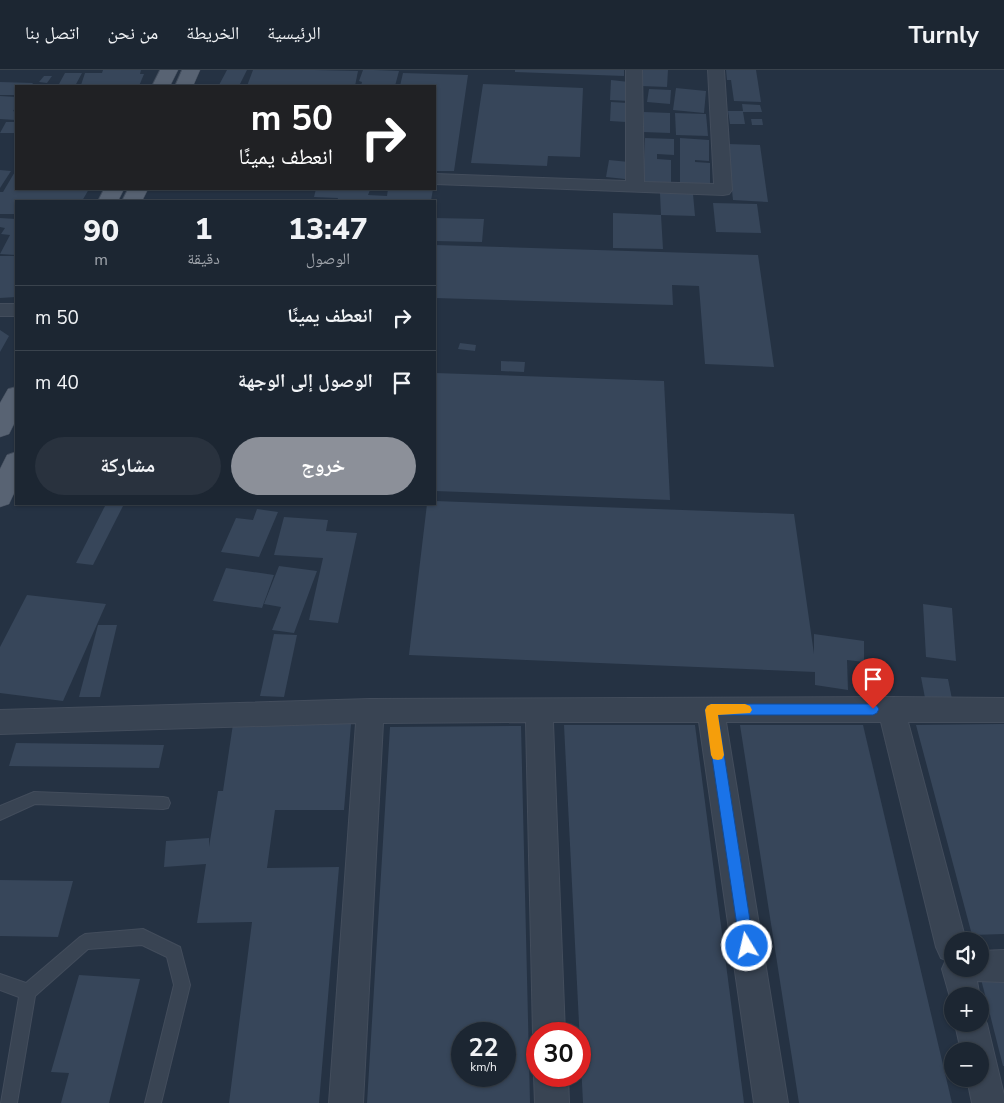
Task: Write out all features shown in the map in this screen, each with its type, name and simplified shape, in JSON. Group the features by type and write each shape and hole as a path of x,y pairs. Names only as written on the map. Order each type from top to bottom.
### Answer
{"main road":[{"path":"161,85 168,70"},
{"path":"184,85 191,70"},
{"path":"0,428 15,397"},
{"path":"0,497 15,463"}],"street":[{"path":"634,70 635,187"},
{"path":"436,179 723,190 716,70"},
{"path":"0,310 15,310"},
{"path":"891,709 948,932"},
{"path":"711,710 771,1103"},
{"path":"0,722 370,712 1004,710"},
{"path":"346,1103 370,712"},
{"path":"539,712 550,1022"},
{"path":"989,967 1004,966"},
{"path":"551,1087 552,1103"},
{"path":"986,1087 990,1103"}],"lane":[{"path":"0,813 34,798 163,803"},
{"path":"9,1103 28,992 85,942 143,937 174,952 182,985 153,1103"},
{"path":"0,982 28,992"}],"building":[{"path":"103,70 141,70 140,74 144,74 139,85 81,85 85,73 102,73"},
{"path":"227,70 247,70 240,85 219,85"},
{"path":"253,70 358,71 355,85 247,85"},
{"path":"363,70 399,71 395,85 361,85 362,82 359,81"},
{"path":"515,70 624,70 624,76 515,72"},
{"path":"641,70 668,70 667,87 641,86"},
{"path":"726,70 756,70 761,102 734,101 731,80 727,80"},
{"path":"65,73 82,73 76,85 46,85 59,84"},
{"path":"403,73 468,75 454,171 436,171 436,85 400,85"},
{"path":"44,76 52,76 47,83 39,82"},
{"path":"611,80 629,82 629,101 610,100"},
{"path":"0,82 33,83 32,85 15,85 15,95 0,95"},
{"path":"483,84 583,88 580,157 548,156 547,166 471,163"},
{"path":"676,88 706,91 704,113 673,110"},
{"path":"649,89 671,90 670,104 647,102"},
{"path":"0,96 15,97 15,108 13,111 15,112 15,120 0,119"},
{"path":"611,102 628,103 626,122 610,121"},
{"path":"742,104 760,105 762,112 743,112 745,124 730,124 728,111 743,111"},
{"path":"644,112 670,113 670,133 643,132"},
{"path":"675,113 706,114 708,136 676,135"},
{"path":"751,119 762,119 763,125 752,125"},
{"path":"6,122 15,122 15,133 0,133"},
{"path":"645,138 674,139 674,155 657,154 657,159 671,160 671,186 643,184"},
{"path":"680,138 709,140 709,161 695,160 695,162 710,163 710,188 680,186"},
{"path":"727,144 760,145 768,202 733,200"},
{"path":"609,160 629,162 625,179 606,177"},
{"path":"0,170 11,171 0,188"},
{"path":"15,172 15,190 88,190 83,200 15,200 15,214 0,214 0,192 3,192"},
{"path":"316,190 370,190 368,195 387,196 388,190 433,190 431,200 337,200 338,198 314,197"},
{"path":"660,193 693,194 695,216 661,215"},
{"path":"713,203 757,204 761,233 716,232"},
{"path":"613,213 661,215 663,249 613,248"},
{"path":"0,218 15,219 15,255 0,254 10,235 1,234 5,228 0,227"},
{"path":"436,218 484,219 482,242 436,241"},
{"path":"436,245 758,255 774,367 705,364 699,286 672,285 673,305 436,298"},
{"path":"0,256 15,256 15,297 0,298"},
{"path":"0,330 9,336 0,352"},
{"path":"460,343 476,345 475,351 458,349"},
{"path":"501,361 525,362 524,372 501,371"},
{"path":"436,373 664,381 670,500 436,491"},
{"path":"436,501 794,514 814,654 814,634 864,641 864,662 847,660 848,690 815,685 815,672 409,655 427,505 436,505"},
{"path":"105,505 123,506 93,565 76,563"},
{"path":"257,509 278,512 259,557 221,552 236,518 253,520"},
{"path":"284,517 328,520 326,531 357,533 338,623 309,620 323,558 274,555"},
{"path":"279,566 317,571 294,633 272,630 281,607 264,604"},
{"path":"226,568 274,575 262,608 213,601"},
{"path":"27,595 106,604 63,701 0,693 0,647"},
{"path":"923,604 952,608 956,661 926,657"},
{"path":"98,625 117,625 100,697 79,697"},
{"path":"274,634 297,635 284,697 260,696"},
{"path":"921,677 948,679 952,699 925,698"},
{"path":"233,724 351,724 344,810 275,810 267,868 339,867 319,1103 229,1103 252,922 197,923 206,864 164,867 166,841 209,838 209,847 218,791 223,791"},
{"path":"1004,724 1004,934 971,932 916,725"},
{"path":"564,725 695,725 744,1103 583,1103 582,1087 591,1087 591,1022 579,1022"},
{"path":"740,725 863,725 944,1069 944,1087 948,1087 952,1103 799,1103"},
{"path":"521,726 528,1022 526,1022 526,1087 530,1087 530,1103 367,1103 390,727"},
{"path":"16,743 164,745 159,768 9,766"},
{"path":"0,880 73,881 58,937 0,936"},
{"path":"79,975 140,979 109,1103 61,1103 69,1073 51,1072"},
{"path":"1004,975 1004,1066 989,1011 989,987 983,987 981,977"}],"slow traffic":[{"path":"718,755 711,710 745,710"}],"route":[{"path":"747,946 711,710 873,709"}]}
